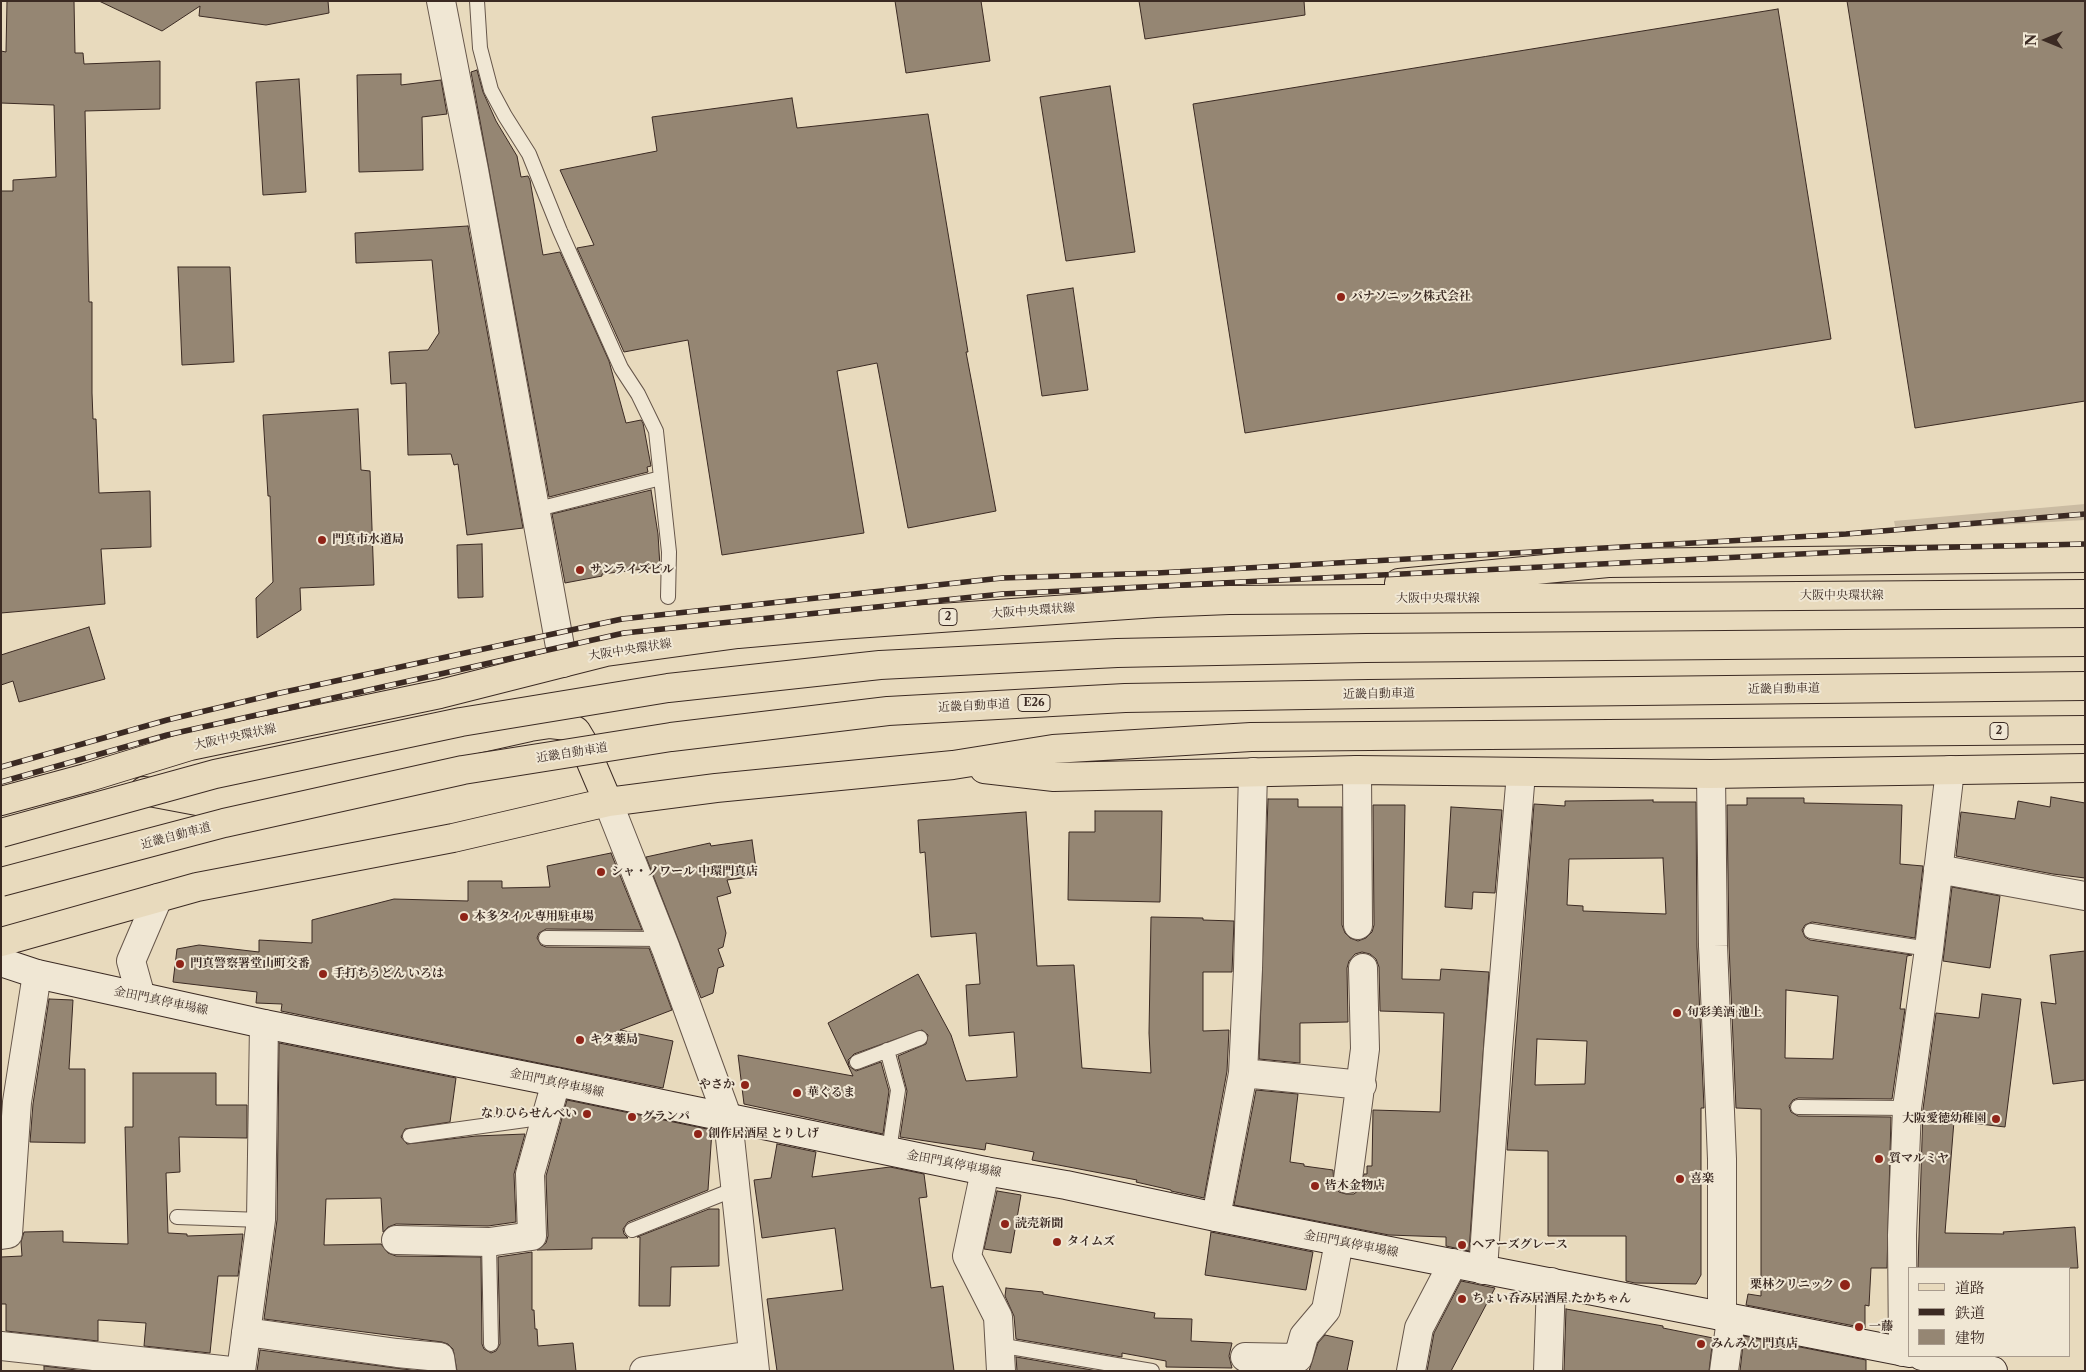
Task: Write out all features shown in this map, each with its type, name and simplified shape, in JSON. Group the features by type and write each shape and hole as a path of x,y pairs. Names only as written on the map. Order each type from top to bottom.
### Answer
{"main road":[{"path":"1229,600 1608,563 2085,558"},
{"name":"大阪中央環状線","path":"1,801 86,778 190,746 440,694 606,652 775,631 1156,603 1229,600 2085,594"},
{"path":"1,833 215,774 461,722 668,688 880,665 1117,653 1366,648 2085,642"},
{"name":"近畿自動車道","path":"1,882 224,823 463,770 671,737 888,711 1125,698 2085,686"},
{"path":"86,778 197,800 530,726 550,724 568,726 576,731 608,802"},
{"name":"2","path":"1,942 196,887 453,838 608,802 716,788 953,765 1053,749 1251,737 2085,730"},
{"path":"953,765 1054,777 1357,770 1711,774 2085,768"}],"street":[{"path":"441,1 474,170 562,663"},
{"path":"1357,770 1358,925"},
{"path":"1908,1306 1902,1235 1907,1108 1929,949 1950,770"},
{"path":"1216,1217 1243,1073 1248,969 1253,772"},
{"path":"1483,1270 1498,1049 1521,773"},
{"path":"1711,774 1713,946 1727,1318 1724,1371"},
{"path":"608,802 728,1118 754,1363 644,1371"},
{"path":"1938,869 2085,896"},
{"path":"141,997 130,961 158,898"},
{"name":"金田門真停車場線","path":"1,962 37,974 264,1024 556,1082 889,1152 1066,1185 1339,1242 1908,1353"},
{"path":"1348,1179 1362,1085 1365,1049 1363,968"},
{"path":"1,1235 8,1234 17,1102 37,974"},
{"path":"240,1371 261,1220 264,1024"},
{"path":"1243,1073 1362,1085"},
{"path":"396,1240 489,1242 532,1236 530,1174 556,1082"},
{"path":"985,1171 967,1256 998,1317 999,1358"},
{"path":"1245,1357 1298,1358 1304,1336 1326,1310 1339,1242"},
{"path":"1412,1371 1419,1328 1453,1263"},
{"path":"1548,1371 1551,1282"},
{"path":"246,1332 396,1353 440,1357 442,1371"},
{"path":"1,1346 231,1371"},
{"name":"金田門真停車場線","path":"1926,1357 1993,1371"}],"lane":[{"path":"477,1 480,48 491,90 529,154 621,368 638,394 656,431 669,552 668,597"},
{"path":"534,510 661,478"},
{"path":"1811,931 1929,949"},
{"path":"546,938 661,939"},
{"path":"857,1062 920,1038"},
{"path":"887,1050 898,1090 889,1152"},
{"path":"1798,1107 1907,1108"},
{"path":"410,1136 547,1117"},
{"path":"632,1230 736,1189"},
{"path":"177,1217 261,1220"},
{"path":"489,1242 491,1344"},
{"path":"999,1358 1152,1371"}],"shaded area":[{"path":"2085,504 2085,520 1896,531 1894,521"}],"building":[{"path":"7,1 74,1 75,53 83,53 84,64 160,61 160,109 85,111 89,302 92,302 92,393 93,419 96,419 99,493 150,491 151,547 101,549 105,604 1,613 1,191 13,191 13,180 56,177 54,105 1,103 1,51 6,52"},
{"path":"99,1 328,1 329,13 266,25 199,16 200,6 162,31"},
{"path":"895,1 981,1 990,61 906,73"},
{"path":"1139,1 1304,1 1305,15 1145,39"},
{"path":"1847,1 2085,1 2085,401 1915,428"},
{"path":"1778,9 1831,339 1245,433 1193,104"},
{"path":"477,70 483,92 496,121 517,156 521,177 528,176 530,180 543,255 560,252 609,361 626,423 641,420 643,423 651,466 647,467 648,472 549,497 471,72"},
{"path":"401,74 401,85 441,80 447,114 422,117 423,170 359,172 357,75"},
{"path":"299,79 306,192 263,195 256,82"},
{"path":"1110,86 1135,252 1066,261 1040,97"},
{"path":"792,98 797,128 928,114 968,352 966,352 996,511 908,528 877,363 837,371 864,533 722,555 688,340 624,352 577,248 594,245 560,170 657,151 652,117"},
{"path":"468,226 523,528 467,535 458,464 454,465 451,454 408,455 406,383 391,384 389,352 428,350 439,333 432,260 356,263 355,233"},
{"path":"178,267 230,267 234,362 182,365"},
{"path":"1073,288 1088,390 1042,396 1027,295"},
{"name":"門真市水道局","path":"358,409 361,470 370,471 374,585 300,588 301,610 257,638 256,598 273,582 270,496 268,496 263,415"},
{"path":"651,490 658,534 660,567 602,574 602,576 565,583 552,514"},
{"path":"482,544 483,597 458,598 457,545"},
{"path":"89,627 105,679 19,702 13,681 1,685 1,655"},
{"path":"2051,797 2085,803 2085,878 1956,856 1961,812 2015,819 2018,801 2050,807"},
{"path":"1747,798 1804,798 1804,803 1902,805 1900,864 1923,866 1915,938 1812,922 1805,925 1802,930 1805,937 1810,940 1912,955 1907,956 1900,1009 1905,1009 1892,1099 1798,1098 1793,1100 1789,1106 1791,1112 1798,1116 1891,1117 1887,1268 1871,1268 1869,1306 1865,1305 1865,1328 1746,1305 1748,1294 1761,1296 1761,1109 1736,1108 1729,946 1727,805 1747,805","holes":["1786,990 1838,996 1833,1059 1785,1058"]},
{"path":"1268,799 1298,799 1298,807 1342,807 1342,925 1345,933 1350,938 1358,941 1366,938 1372,932 1374,925 1373,805 1405,805 1402,979 1440,980 1441,969 1489,972 1469,1251 1446,1246 1446,1237 1389,1235 1234,1205 1256,1090 1298,1094 1290,1162 1333,1170 1334,1185 1339,1192 1346,1194 1354,1194 1360,1189 1364,1174 1367,1174 1367,1166 1372,1166 1373,1110 1440,1112 1444,1013 1380,1011 1379,967 1376,959 1370,954 1362,952 1355,954 1349,961 1347,968 1348,1022 1300,1023 1300,1063 1259,1059"},
{"path":"1653,800 1653,802 1696,802 1697,947 1704,1108 1701,1108 1701,1275 1696,1284 1635,1283 1626,1281 1626,1236 1548,1236 1548,1151 1507,1150 1534,804 1565,806 1565,801","holes":["1663,858 1666,914 1583,911 1583,906 1567,905 1569,859","1537,1039 1587,1041 1585,1084 1535,1085"]},
{"path":"1451,807 1502,810 1495,893 1473,892 1472,909 1445,907"},
{"path":"1095,811 1162,811 1160,902 1068,900 1069,832 1095,832"},
{"path":"1026,812 1037,966 1074,965 1082,1068 1151,1073 1149,1033 1151,917 1203,918 1203,920 1234,921 1232,972 1203,972 1203,1031 1229,1030 1227,1071 1204,1198 1136,1182 1137,1180 1032,1160 1034,1152 986,1143 985,1150 900,1137 907,1091 898,1056 926,1044 928,1035 922,1030 854,1054 848,1060 849,1066 856,1071 881,1062 889,1091 883,1134 744,1104 738,1055 853,1076 828,1023 918,974 951,1035 966,1081 1017,1077 1014,1032 969,1036 966,985 980,984 976,933 931,937 925,852 920,853 918,820"},
{"path":"752,840 757,876 727,880 731,893 717,897 726,933 723,947 718,949 724,966 718,968 713,993 701,998 646,857 710,843 711,846"},
{"path":"611,853 642,930 546,929 539,933 537,938 541,945 546,947 649,948 672,1010 620,1030 673,1041 663,1088 281,1011 282,1004 256,1003 257,992 173,982 177,949 199,945 259,952 259,940 312,943 312,920 394,899 468,901 468,881 502,881 502,888 550,887 547,866"},
{"path":"1952,887 2000,896 1990,968 1943,961"},
{"path":"2085,951 2085,1080 2053,1084 2041,1002 2056,1004 2050,955"},
{"path":"1982,994 2021,999 2005,1127 1954,1121 1945,1233 2004,1234 2003,1232 2075,1227 2078,1268 1918,1267 1923,1109 1936,1013 1979,1018"},
{"path":"49,999 73,1000 69,1069 85,1069 85,1143 30,1142 33,1104"},
{"path":"279,1043 456,1078 450,1122 405,1129 401,1137 407,1144 476,1136 525,1134 514,1174 516,1222 488,1226 396,1224 388,1227 383,1232 381,1198 326,1199 324,1245 381,1244 388,1253 396,1256 481,1257 482,1344 484,1349 491,1353 496,1351 500,1344 498,1257 532,1252 532,1310 534,1310 538,1346 573,1343 576,1371 457,1371 453,1349 448,1344 442,1342 264,1319 277,1220"},
{"path":"133,1073 216,1073 216,1105 247,1105 247,1138 179,1137 180,1172 166,1173 168,1233 187,1234 187,1236 243,1234 238,1276 218,1276 210,1353 144,1346 146,1323 98,1320 98,1341 6,1331 6,1304 1,1304 1,1257 22,1256 21,1242 24,1232 63,1231 63,1242 128,1244 125,1127 133,1127"},
{"path":"567,1100 712,1130 708,1190 628,1222 623,1229 624,1234 628,1238 592,1238 592,1249 537,1250 546,1243 548,1236 546,1176"},
{"path":"777,1144 816,1152 812,1177 890,1167 924,1174 927,1197 919,1198 931,1288 943,1286 954,1371 777,1371 767,1299 843,1290 835,1228 762,1238 754,1180 771,1178"},
{"path":"997,1191 1021,1195 1011,1253 984,1249"},
{"path":"709,1209 719,1209 719,1266 671,1267 670,1306 639,1306 640,1237 637,1237"},
{"path":"1211,1232 1313,1252 1306,1290 1205,1275"},
{"path":"1461,1281 1495,1288 1451,1371 1427,1371 1434,1333"},
{"path":"1006,1288 1043,1292 1043,1294 1155,1313 1154,1318 1192,1319 1191,1341 1232,1343 1229,1356 1232,1368 1166,1367 1166,1361 1122,1353 1122,1357 1016,1339 1014,1316 1005,1296"},
{"path":"1566,1309 1663,1326 1663,1328 1713,1338 1709,1371 1564,1371"},
{"path":"1325,1335 1353,1341 1347,1371 1309,1371 1318,1343"},
{"path":"1744,1336 1866,1360 1866,1371 1740,1371"},
{"path":"260,1350 395,1368 419,1371 257,1371"},
{"path":"1016,1357 1098,1371 1017,1371"},
{"path":"44,1366 84,1371 44,1371"}],"railway":[{"path":"1,767 167,720 280,693 622,619 1002,578 1157,573 1711,542 1846,534 2085,514"},
{"path":"1,782 167,735 624,633 1002,594 1920,548 2085,544"}],"place":[{"name":"パナソニック株式会社","path":"1341,297"},
{"name":"門真市水道局","path":"322,540"},
{"name":"サンライズビル","path":"580,570"},
{"name":"シャ・ノワール 中環門真店","path":"601,872"},
{"name":"本多タイル専用駐車場","path":"464,917"},
{"name":"門真警察署堂山町交番","path":"180,964"},
{"name":"手打ちうどん いろは","path":"323,974"},
{"name":"旬彩美酒 池上","path":"1677,1013"},
{"name":"キタ薬局","path":"580,1040"},
{"name":"やさか","path":"745,1085"},
{"name":"華ぐるま","path":"797,1093"},
{"name":"なりひらせんべい","path":"587,1114"},
{"name":"グランパ","path":"632,1117"},
{"name":"大阪愛徳幼稚園","path":"1996,1119"},
{"name":"創作居酒屋 とりしげ","path":"698,1134"},
{"name":"質マルミヤ","path":"1879,1159"},
{"name":"喜楽","path":"1680,1179"},
{"name":"皆木金物店","path":"1315,1186"},
{"name":"読売新聞","path":"1005,1224"},
{"name":"タイムズ","path":"1057,1242"},
{"name":"ヘアーズグレース","path":"1462,1245"},
{"name":"栗林クリニック","path":"1845,1285"},
{"name":"ちょい呑み居酒屋 たかちゃん","path":"1462,1299"},
{"name":"一藤","path":"1859,1327"},
{"name":"みんみん 門真店","path":"1701,1344"}]}
